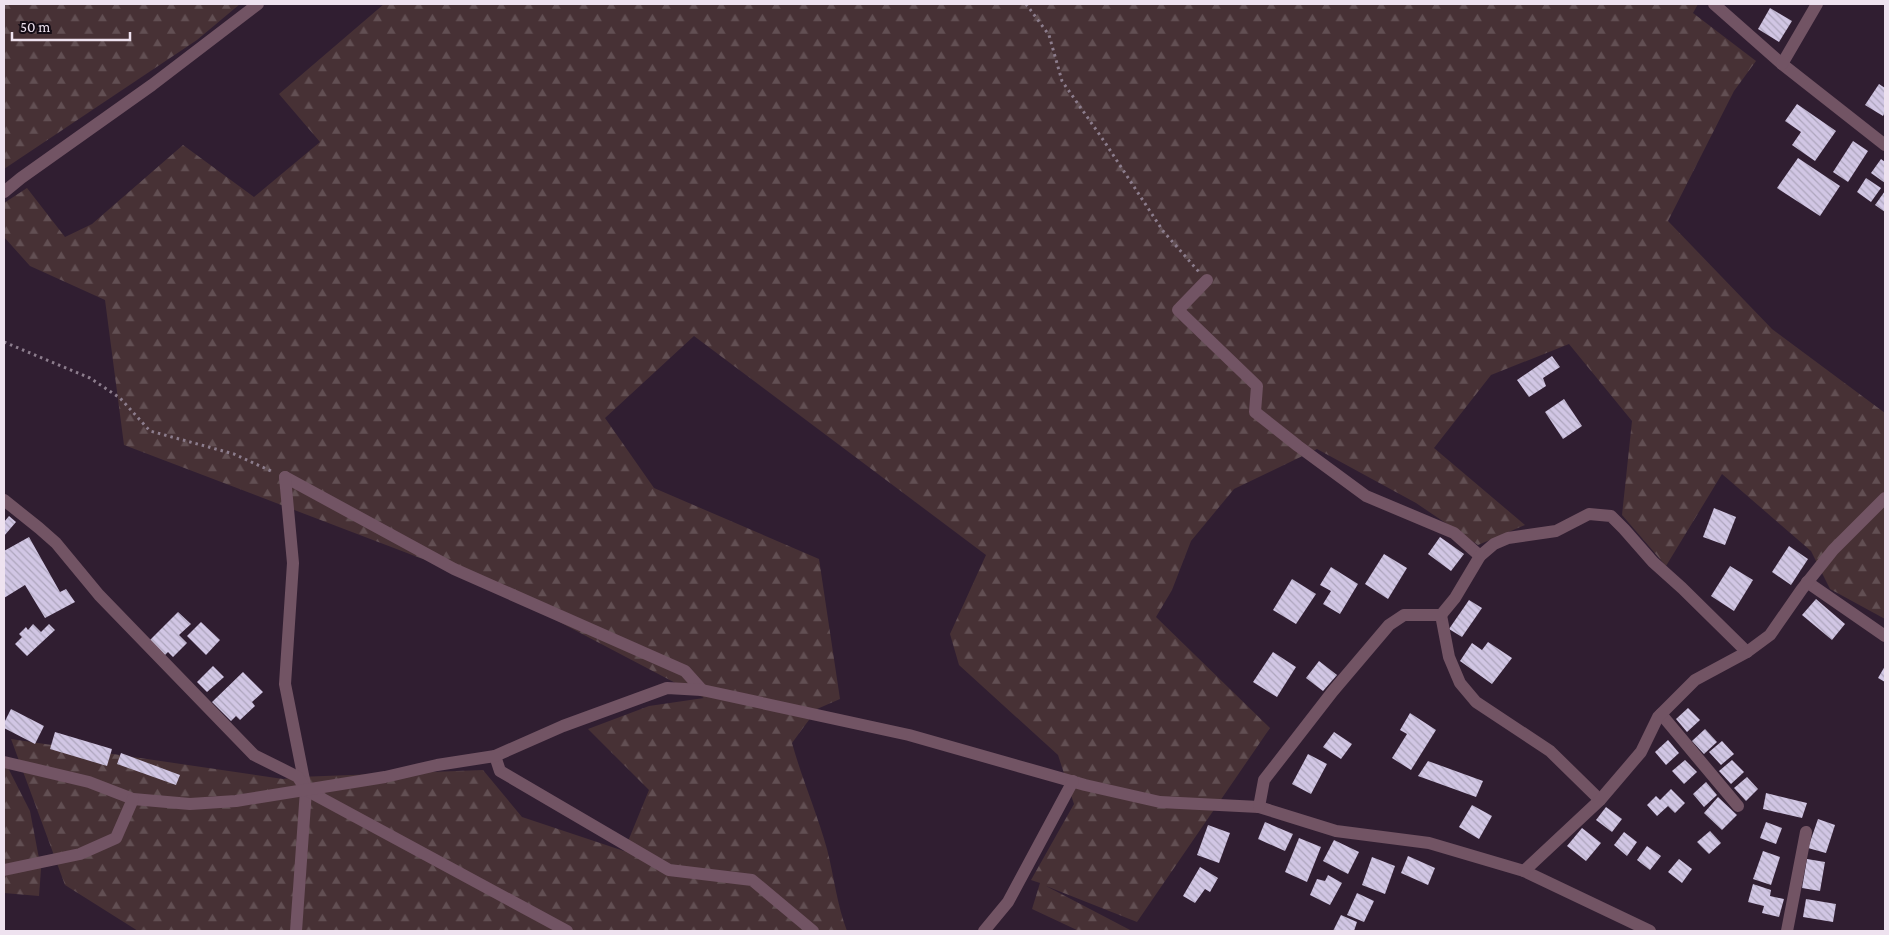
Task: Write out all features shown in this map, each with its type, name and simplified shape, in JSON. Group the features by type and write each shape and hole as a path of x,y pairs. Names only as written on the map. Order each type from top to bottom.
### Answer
{"street":[{"path":"4,192 152,85 258,4"},
{"path":"1714,4 1782,64 1884,141"},
{"path":"1782,64 1817,4"},
{"path":"1207,280 1178,310 1257,386 1255,412 1366,496 1454,533 1480,556"},
{"path":"285,477 454,569 685,671 702,690"},
{"path":"285,477 293,563 284,684 306,790 296,931"},
{"path":"1524,871 1600,800 1641,752 1660,714 1695,680 1747,652 1770,635 1807,582 1833,550 1885,498"},
{"path":"4,500 56,543 99,595 254,755 298,776 306,790 567,931"},
{"path":"1441,615 1455,598 1480,556 1494,544 1508,538 1556,531 1589,514 1611,516 1653,562 1747,652"},
{"path":"1807,582 1885,636"},
{"path":"1260,806 1264,780 1333,691 1389,625 1404,615 1441,615"},
{"path":"1441,615 1449,657 1460,683 1476,702 1550,751 1600,800"},
{"path":"4,762 89,782 133,800 190,804 236,801 385,777 436,764 495,756 563,726 667,688 702,690 909,735 1073,782 1160,802 1260,806 1336,830 1429,843 1524,871 1650,931"},
{"path":"1660,714 1738,806"},
{"path":"495,756 500,771 669,870 752,880 813,931"},
{"path":"984,931 1008,902 1073,782"},
{"path":"4,870 80,854 116,838 133,800"},
{"path":"1788,931 1806,832"}],"path":[{"path":"1026,4 1049,35 1062,81 1104,141 1162,231 1207,280"},
{"path":"4,342 90,378 120,398 150,431 234,454 285,477"}],"green space":[{"path":"4,4 240,4 197,40 4,169"},
{"path":"384,4 1698,4 1693,13 1756,61 1734,91 1668,221 1772,329 1885,413 1885,619 1830,589 1811,551 1722,474 1666,566 1622,515 1632,421 1569,344 1491,375 1434,448 1525,525 1478,545 1416,503 1317,449 1234,489 1191,541 1172,590 1156,617 1270,728 1137,922 1046,886 1132,931 1079,931 1032,909 1040,883 1031,880 1074,804 1058,755 959,665 950,634 986,555 694,336 605,418 654,488 819,559 840,699 817,709 792,743 827,849 838,901 847,931 138,931 65,885 11,739 283,779 483,770 522,817 624,851 649,790 588,729 649,706 704,698 483,582 124,445 105,300 30,266 4,237 4,203 27,188 65,237 92,224 183,145 254,197 320,142 279,94"},
{"path":"4,760 30,811 41,869 39,896 4,893"}],"building":[{"path":"1770,8 1792,21 1779,42 1758,29"},
{"path":"1879,84 1885,88 1885,112 1883,116 1865,105"},
{"path":"1797,104 1836,131 1815,161 1792,145 1801,132 1785,121"},
{"path":"1853,141 1868,151 1848,182 1833,172"},
{"path":"1798,158 1840,186 1820,216 1777,188"},
{"path":"1881,159 1885,162 1885,183 1871,173"},
{"path":"1866,178 1881,188 1871,202 1857,192"},
{"path":"1885,191 1885,212 1875,205"},
{"path":"1552,356 1560,367 1543,378 1546,386 1529,397 1517,380"},
{"path":"1564,399 1582,426 1563,439 1545,412"},
{"path":"1714,508 1736,517 1725,545 1703,537"},
{"path":"9,516 16,522 4,536 4,522"},
{"path":"29,537 60,592 66,589 75,602 45,618 25,585 4,598 4,551"},
{"path":"1440,537 1464,554 1451,571 1428,554"},
{"path":"1789,546 1808,559 1791,585 1772,572"},
{"path":"1384,554 1407,568 1388,599 1365,584"},
{"path":"1730,566 1753,580 1734,611 1711,596"},
{"path":"1331,567 1358,584 1340,614 1323,604 1331,591 1320,585"},
{"path":"1292,579 1316,594 1296,624 1273,610"},
{"path":"1816,599 1845,624 1832,640 1802,615"},
{"path":"1469,600 1482,608 1462,637 1449,629"},
{"path":"178,612 191,624 179,635 187,643 173,657 168,652 164,656 149,641"},
{"path":"201,622 220,640 206,655 187,636"},
{"path":"33,624 41,632 49,624 55,630 27,656 15,644 22,637 19,634 26,627 28,630"},
{"path":"1488,642 1512,658 1492,684 1460,661 1472,643 1482,650"},
{"path":"1273,652 1296,667 1277,697 1253,682"},
{"path":"1319,661 1337,675 1323,691 1306,678"},
{"path":"213,666 224,677 207,692 197,682"},
{"path":"1885,666 1885,682 1878,678"},
{"path":"243,672 263,692 252,702 255,706 240,720 236,716 231,721 212,702"},
{"path":"1688,708 1700,720 1687,732 1676,719"},
{"path":"11,709 44,726 35,744 4,728 4,723"},
{"path":"1410,713 1436,730 1411,770 1392,758 1407,734 1400,730"},
{"path":"1705,729 1717,742 1704,754 1692,741"},
{"path":"55,732 112,749 107,766 50,749"},
{"path":"1334,732 1352,744 1341,759 1323,747"},
{"path":"1668,740 1679,753 1666,765 1655,752"},
{"path":"1722,741 1734,754 1721,765 1709,752"},
{"path":"121,753 180,775 176,785 117,764"},
{"path":"1308,754 1327,764 1311,794 1292,784"},
{"path":"1685,760 1697,772 1684,784 1672,771"},
{"path":"1732,760 1744,772 1731,784 1719,771"},
{"path":"1428,761 1483,781 1476,797 1418,776"},
{"path":"1747,777 1758,789 1746,801 1734,788"},
{"path":"1706,782 1717,795 1704,807 1693,794"},
{"path":"1671,789 1685,803 1675,813 1668,806 1657,816 1647,805 1656,796 1660,800"},
{"path":"1766,793 1807,803 1802,818 1763,809"},
{"path":"1718,797 1737,815 1722,830 1704,813"},
{"path":"1472,805 1492,816 1479,839 1459,827"},
{"path":"1606,807 1622,819 1612,832 1596,820"},
{"path":"1818,819 1835,825 1826,853 1808,848"},
{"path":"1265,822 1293,834 1285,851 1258,839"},
{"path":"1766,822 1782,828 1776,844 1760,838"},
{"path":"1208,825 1230,833 1219,863 1197,855"},
{"path":"1582,828 1601,843 1586,861 1567,846"},
{"path":"1710,831 1721,843 1709,854 1697,842"},
{"path":"1624,832 1637,842 1627,856 1614,845"},
{"path":"1299,838 1321,847 1307,882 1285,872"},
{"path":"1334,840 1359,852 1348,874 1323,861"},
{"path":"1647,846 1661,856 1650,870 1637,860"},
{"path":"1763,851 1780,857 1771,885 1753,879"},
{"path":"1408,856 1435,868 1428,885 1401,873"},
{"path":"1372,857 1395,866 1385,894 1362,885"},
{"path":"1679,859 1692,869 1682,883 1668,872"},
{"path":"1807,859 1825,862 1820,891 1802,888"},
{"path":"1200,867 1218,878 1210,892 1205,889 1195,903 1183,896"},
{"path":"1328,875 1342,883 1330,905 1310,895 1317,879 1325,881"},
{"path":"1753,884 1771,890 1770,896 1784,899 1779,917 1762,913 1764,906 1748,902"},
{"path":"1357,893 1374,901 1364,922 1347,915"},
{"path":"1806,899 1836,904 1833,922 1803,917"},
{"path":"1341,915 1357,922 1354,931 1333,931"}]}
